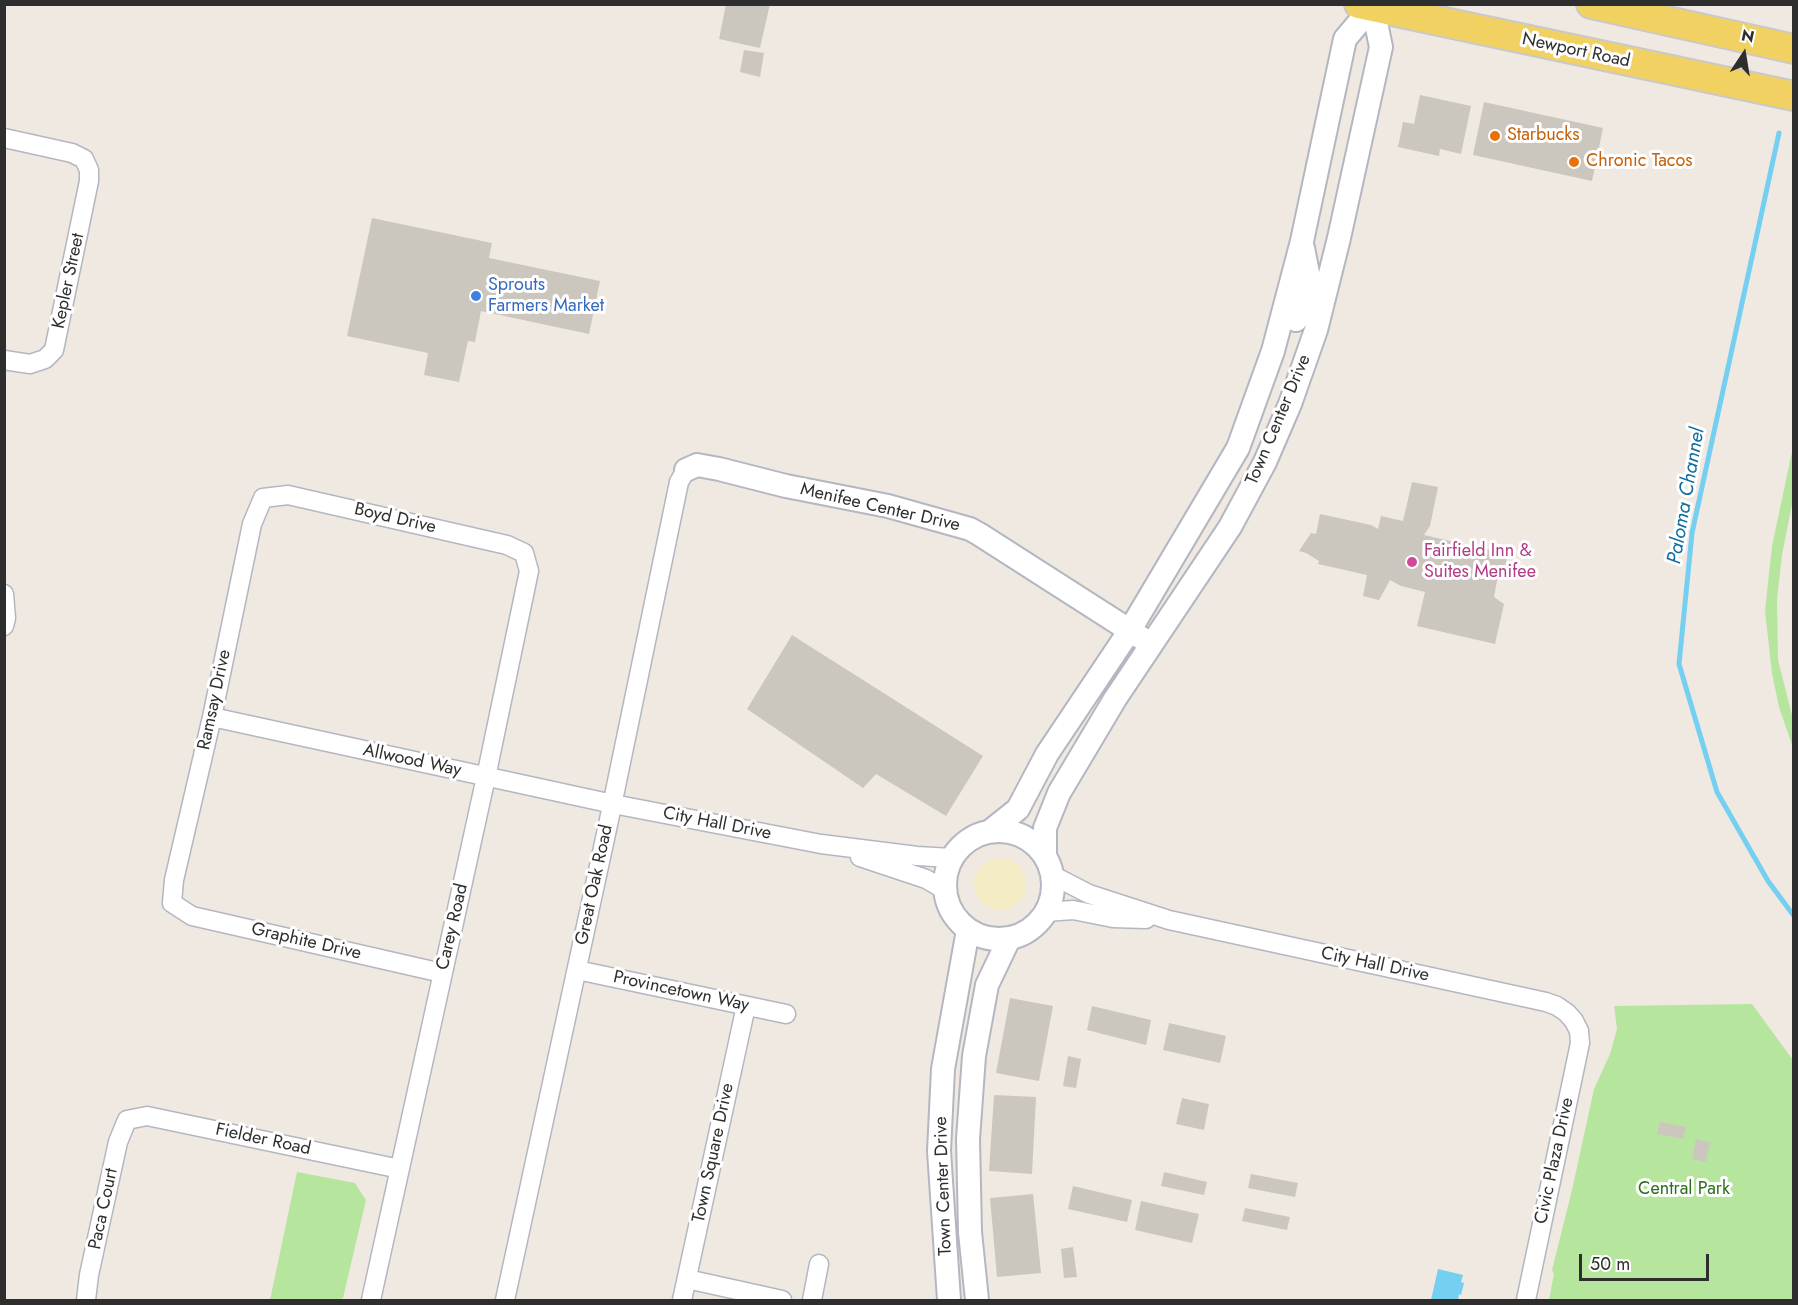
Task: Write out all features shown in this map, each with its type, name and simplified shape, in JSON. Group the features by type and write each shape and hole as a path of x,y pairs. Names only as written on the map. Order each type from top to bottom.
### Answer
{"main road":[{"path":"1591,4 1794,49"},
{"name":"Newport Road","path":"1368,5 1794,96"}],"street":[{"name":"Town Center Drive","path":"952,858 960,847 971,839 989,832 1018,809 1047,754 1130,630 1239,448 1273,351 1302,240 1345,39 1368,5"},
{"name":"Town Center Drive","path":"1046,912 1053,890 1048,866 1045,828 1059,793 1115,699 1230,527 1265,462 1287,410 1319,318 1381,47 1368,5"},
{"name":"Kepler Street","path":"4,138 72,153 84,159 89,170 89,181 54,350 45,359 30,364 4,360"},
{"path":"1287,410 1275,387 1309,278 1302,240"},
{"name":"Menifee Center Drive","path":"686,470 697,465 719,469 786,486 888,506 970,529 1151,644"},
{"name":"Great Oak Road","path":"505,1300 613,804 680,482 686,470"},
{"name":"Boyd Drive","path":"263,498 288,495 507,545 524,553"},
{"name":"Ramsay Drive","path":"172,903 174,880 212,717 252,524 263,498"},
{"name":"Carey Road","path":"370,1300 486,777 529,571 524,553"},
{"path":"4,626 5,594"},
{"name":"Allwood Way","path":"212,717 613,804"},
{"name":"City Hall Drive","path":"613,804 821,844 952,858"},
{"path":"989,832 1005,832 1021,836 1034,844 1048,866"},
{"name":"City Hall Drive","path":"821,844 926,879 945,890"},
{"path":"952,858 946,873 945,890 952,912 968,930 992,939 1009,939 1037,924 1046,912"},
{"name":"City Hall Drive","path":"1048,866 1089,894 1169,920 1546,1002 1557,1006 1574,1021"},
{"name":"Graphite Drive","path":"172,903 192,916 442,973"},
{"name":"City Hall Drive","path":"1046,912 1073,910 1113,918 1169,920"},
{"name":"Town Center Drive","path":"949,1300 939,1151 943,1069 968,930"},
{"name":"Town Center Drive","path":"977,1300 970,1232 968,1138 974,1056 987,985 1009,939"},
{"name":"Provincetown Way","path":"577,970 786,1014"},
{"name":"Town Square Drive","path":"682,1300 746,1006"},
{"name":"Civic Plaza Drive","path":"1526,1300 1580,1043 1579,1031 1574,1021"},
{"name":"Fielder Road","path":"127,1120 147,1116 400,1170"},
{"name":"Paca Court","path":"85,1300 118,1142 127,1120"},
{"path":"812,1300 819,1264"},
{"path":"687,1279 782,1300"}],"green space":[{"path":"1793,447 1793,499 1782,555 1777,599 1778,660 1793,719 1793,748 1779,707 1772,673 1765,611 1772,546"},
{"name":"Central Park","path":"1752,1004 1793,1060 1793,1300 1549,1300 1554,1274 1552,1270 1594,1089 1610,1054 1617,1029 1614,1006"},
{"path":"297,1172 355,1183 366,1200 343,1298 339,1300 270,1300"}],"sand":[{"path":"995,858 1005,858 1019,865 1026,884 1019,903 1005,910 995,910 985,906 978,899 974,889 974,879 978,869 985,862"}],"water":[{"path":"1438,1269 1463,1275 1461,1282 1464,1283 1458,1300 1431,1300"}],"building":[{"path":"726,4 770,4 760,48 719,39"},
{"path":"744,50 764,53 760,77 740,72"},
{"path":"1420,95 1471,106 1461,154 1440,149 1439,156 1398,147 1403,122 1414,124"},
{"path":"1484,102 1603,128 1592,181 1473,155"},
{"name":"Sprouts Farmers Market","path":"372,218 492,243 489,258 600,281 589,334 481,311 475,342 468,341 459,382 424,375 428,353 347,336"},
{"name":"Fairfield Inn & Suites Menifee","path":"1412,482 1438,487 1430,526 1424,535 1508,554 1504,570 1497,581 1494,597 1504,604 1495,644 1417,626 1425,592 1401,586 1390,580 1379,600 1363,596 1367,575 1318,564 1319,561 1299,551 1311,533 1316,534 1320,514 1371,525 1378,529 1381,516 1403,521"},
{"path":"792,635 983,756 946,816 876,774 863,788 747,709"},
{"path":"1010,998 1053,1006 1039,1081 996,1073"},
{"path":"1092,1006 1151,1020 1146,1045 1087,1030"},
{"path":"1169,1023 1226,1036 1220,1063 1163,1050"},
{"path":"1068,1056 1081,1059 1076,1088 1063,1086"},
{"path":"994,1095 1036,1097 1032,1174 989,1171"},
{"path":"1182,1098 1209,1104 1204,1130 1176,1124"},
{"path":"1660,1122 1686,1127 1683,1139 1657,1134"},
{"path":"1696,1139 1710,1142 1706,1162 1692,1159"},
{"path":"1164,1172 1207,1182 1204,1195 1161,1186"},
{"path":"1251,1174 1298,1183 1295,1197 1248,1188"},
{"path":"1073,1186 1132,1200 1127,1222 1068,1209"},
{"path":"1033,1194 1041,1273 997,1277 990,1198"},
{"path":"1141,1201 1199,1214 1192,1243 1135,1230"},
{"path":"1245,1208 1290,1217 1287,1230 1242,1221"},
{"path":"1073,1247 1077,1277 1064,1278 1061,1249"}],"waterway":[{"name":"Paloma Channel","path":"1779,133 1692,533 1679,664 1717,792 1768,881 1794,916"}],"place":[{"name":"Starbucks","path":"1495,136"},
{"name":"Chronic Tacos","path":"1574,162"},
{"name":"Sprouts Farmers Market","path":"476,296"},
{"name":"Fairfield Inn & Suites Menifee","path":"1412,562"}]}
